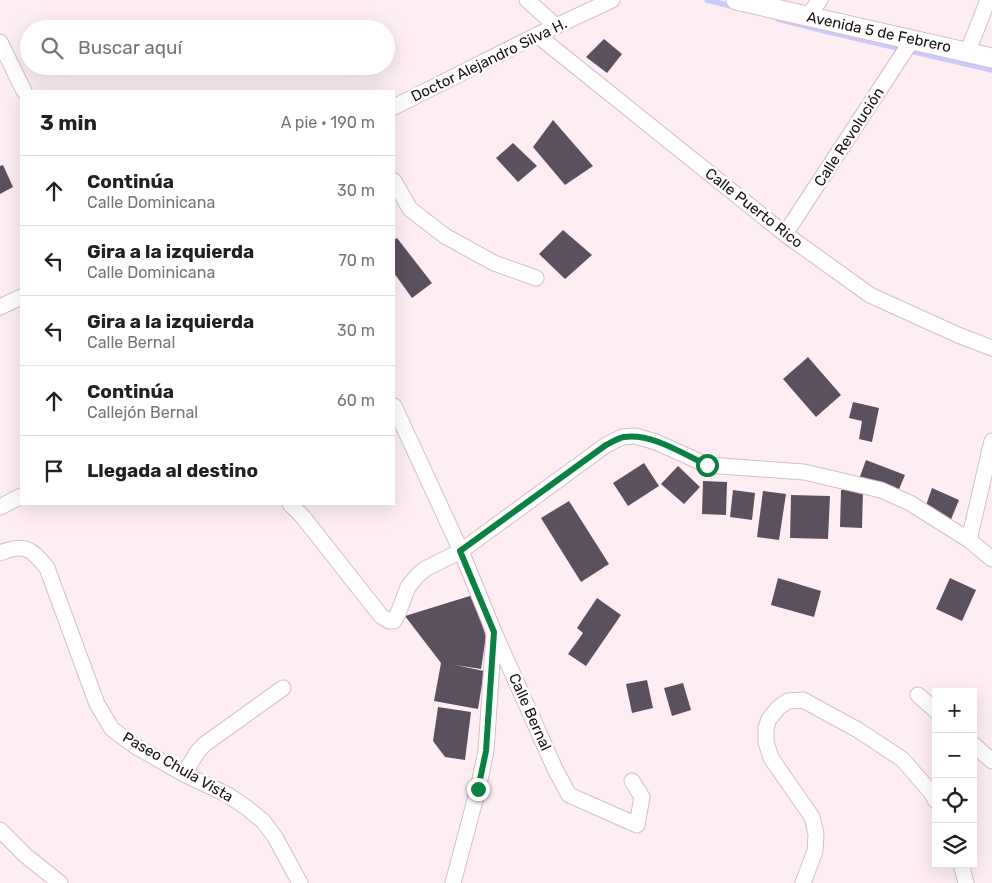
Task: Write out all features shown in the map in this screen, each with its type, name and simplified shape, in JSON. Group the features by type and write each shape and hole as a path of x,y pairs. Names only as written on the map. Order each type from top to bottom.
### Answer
{"street":[{"path":"527,0 556,26"},
{"name":"Doctor Alejandro Silva H.","path":"395,106 537,35 612,0"},
{"name":"Avenida 5 de Febrero","path":"736,0 968,51 992,58"},
{"path":"807,17 820,0"},
{"path":"968,51 988,0"},
{"name":"Calle Puerto Rico","path":"537,35 785,234 870,296 992,348"},
{"name":"Calle Revolución","path":"785,234 912,40"},
{"path":"0,42 24,90"},
{"path":"395,184 410,208 445,236 494,263 536,278"},
{"path":"0,307 20,297"},
{"name":"Calle Bernal","path":"395,408 460,551 555,769 569,795 637,825 642,796 632,781"},
{"path":"291,505 303,517 381,616 389,621 394,620 397,616 408,587 425,569 460,551 606,445 622,437 635,436 656,442 707,465 804,472 881,490 910,503 969,540 992,559"},
{"path":"969,540 992,441"},
{"path":"0,507 20,497"},
{"name":"Paseo Chula Vista","path":"6,550 24,547 37,555 47,568 97,704 112,729 135,746 184,774 228,795 263,821 275,837 300,883"},
{"path":"453,883 486,751 494,632"},
{"path":"184,774 198,751 205,744 283,688"},
{"path":"918,695 932,707"},
{"path":"803,883 815,851 816,834 812,817 771,758 766,742 766,728 769,719 779,707 788,701 803,700 858,730 902,759 932,794"},
{"path":"977,748 992,761"},
{"path":"0,830 25,855 60,883"},
{"path":"962,868 966,883"}],"building":[{"path":"604,39 622,54 607,73 586,57"},
{"path":"553,120 593,166 565,185 533,147"},
{"path":"513,143 537,166 518,182 496,158"},
{"path":"3,165 13,187 0,194 0,166"},
{"path":"563,230 592,255 565,279 539,254"},
{"path":"397,238 432,283 412,298 395,274 395,239"},
{"path":"808,357 841,395 816,417 783,379"},
{"path":"853,402 879,408 872,442 859,439 862,421 849,418"},
{"path":"866,460 905,475 897,494 859,479"},
{"path":"644,463 659,486 628,506 613,483"},
{"path":"678,466 700,487 684,504 661,484"},
{"path":"703,481 727,482 726,515 702,514"},
{"path":"932,488 959,500 950,522 925,508"},
{"path":"733,490 755,493 752,520 730,517"},
{"path":"841,490 863,490 862,528 840,527"},
{"path":"763,491 786,494 779,540 757,537"},
{"path":"791,495 830,496 828,539 790,538"},
{"path":"569,501 609,564 581,582 541,518"},
{"path":"778,578 821,591 814,617 771,605"},
{"path":"950,578 976,590 962,621 936,609"},
{"path":"473,595 486,637 481,669 455,665 484,671 478,709 434,701 441,663 405,616"},
{"path":"597,598 621,615 586,666 568,654 583,633 577,628"},
{"path":"647,680 653,708 632,713 626,684"},
{"path":"683,683 691,710 672,716 664,688"},
{"path":"438,707 471,712 465,760 445,757 433,741"}],"waterway":[{"path":"707,0 735,7"},
{"path":"778,19 992,70"}],"route":[{"path":"478,789 486,751 494,632 460,551 606,445 622,437 635,436 656,442 707,465"}]}
